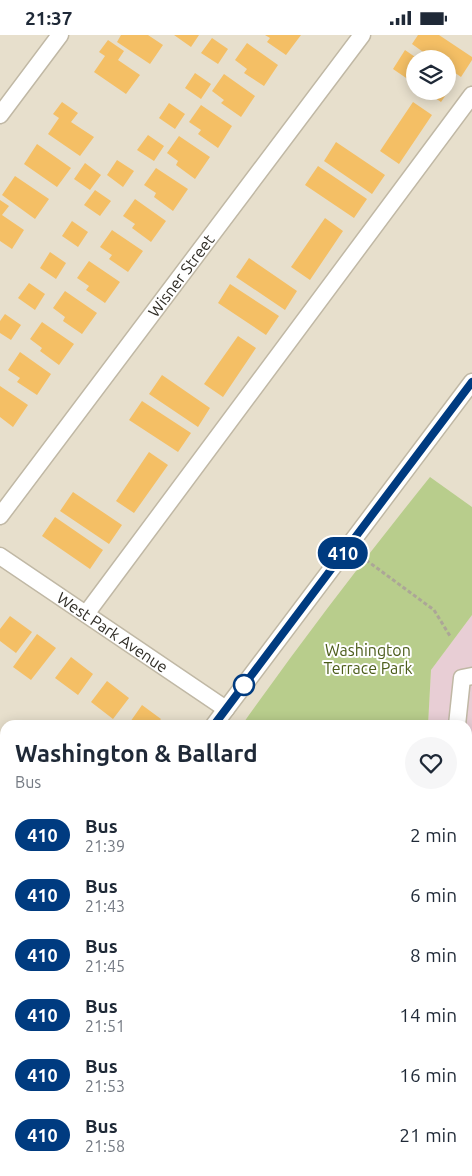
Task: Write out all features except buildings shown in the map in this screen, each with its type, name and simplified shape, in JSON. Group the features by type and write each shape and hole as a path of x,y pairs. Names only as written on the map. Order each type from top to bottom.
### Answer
{"street":[{"path":"0,115 60,35"},
{"name":"Wisner Street","path":"0,516 362,35"},
{"path":"86,615 472,95"},
{"path":"218,720 472,382"},
{"name":"West Park Avenue","path":"0,556 226,709"},
{"path":"458,720 462,678 472,676"}],"path":[{"path":"366,560 434,610 450,636"}],"shaded area":[{"path":"472,615 472,720 428,720 431,670"}],"green space":[{"name":"Washington Terrace Park","path":"430,477 472,507 472,615 431,670 428,720 246,720 334,599"}],"bus line":[{"name":"410","path":"218,720 472,382"}]}
